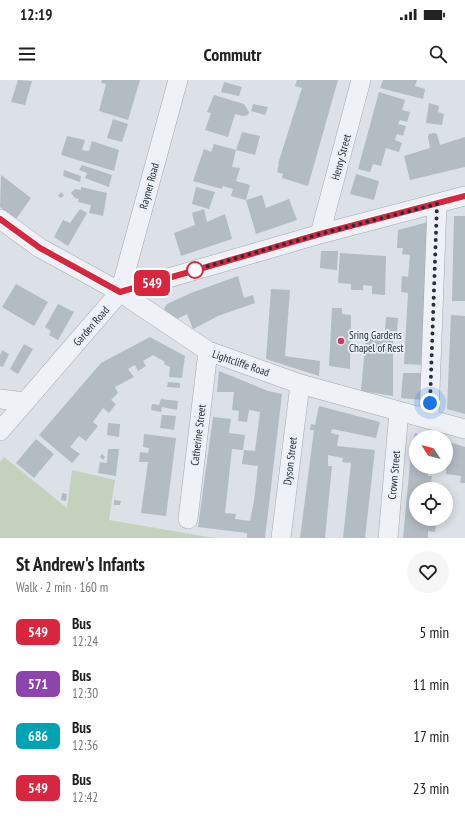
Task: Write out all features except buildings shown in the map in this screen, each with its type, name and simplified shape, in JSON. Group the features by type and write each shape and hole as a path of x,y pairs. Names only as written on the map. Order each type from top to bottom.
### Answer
{"street":[{"name":"Rayner Road","path":"120,292 178,80"},
{"name":"Henry Street","path":"320,234 361,80"},
{"path":"120,292 320,234 465,196"},
{"path":"429,418 437,204"},
{"name":"Lightcliffe Road","path":"0,219 40,248 120,292 208,352 300,384 465,429"},
{"name":"Garden Road","path":"0,432 120,292"},
{"name":"Catherine Street","path":"188,519 208,352"},
{"name":"Dyson Street","path":"281,538 300,384"},
{"path":"0,398 26,402"},
{"name":"Crown Street","path":"388,538 399,411"}],"green space":[{"path":"4,457 67,508 72,470 115,480 109,520 214,538 0,538 0,462"}],"bus line":[{"name":"549","path":"0,219 40,248 120,292 320,234 465,196"}],"place":[{"name":"Sring Gardens Chapel of Rest","path":"341,341"}],"route":[{"path":"195,270 191,271 320,234 437,204 430,403"}]}
